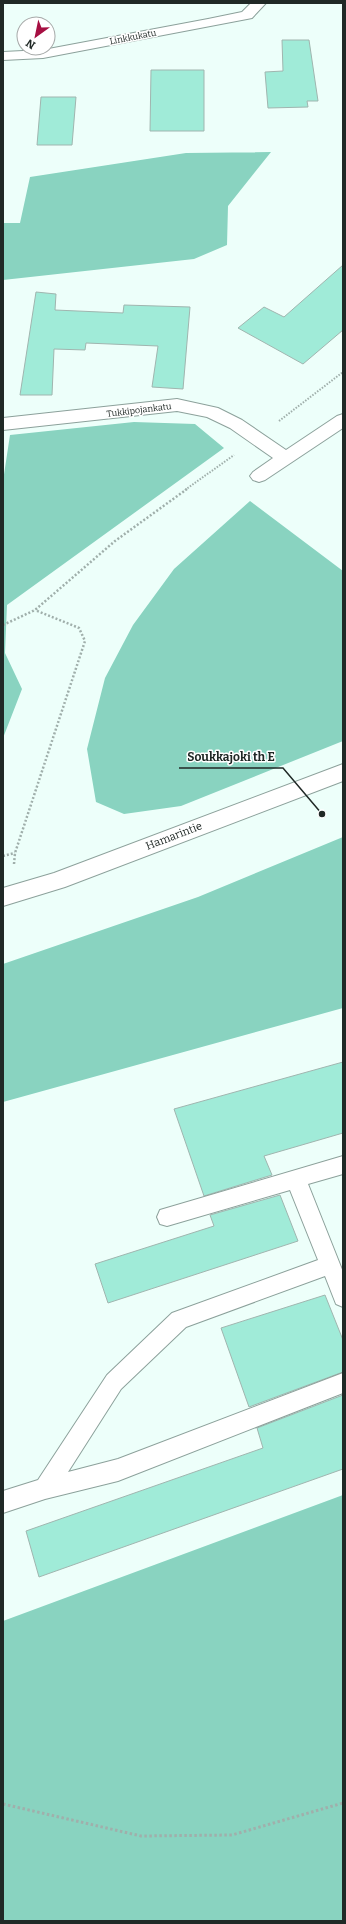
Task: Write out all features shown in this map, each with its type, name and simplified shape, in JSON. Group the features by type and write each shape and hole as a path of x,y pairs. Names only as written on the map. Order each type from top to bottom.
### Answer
{"street":[{"name":"Linkkukatu","path":"3,56 42,54 247,15 258,3"},
{"name":"Tukkipojankatu","path":"3,424 177,405 212,412 236,424 285,458"},
{"path":"259,476 343,420"},
{"name":"Hamarintie","path":"6,896 57,881 343,772"}],"lane":[{"path":"167,1217 343,1165"},
{"path":"296,1179 343,1297"},
{"path":"45,1488 114,1382 179,1320 330,1265"},
{"path":"3,1502 45,1488 118,1470 343,1383"}],"path":[{"path":"3,625 35,610 115,541 256,438 343,372"},
{"path":"6,896 15,853 85,641 79,628 35,610"},
{"path":"3,856 15,853"},
{"path":"3,1804 58,1818 141,1836 232,1835 343,1803"}],"green space":[{"path":"271,152 228,206 227,245 194,259 3,280 3,223 20,223 30,177 186,153"},
{"path":"134,422 195,424 224,448 7,605 5,653 22,689 3,738 3,481 10,435"},
{"path":"250,501 343,571 343,741 181,806 124,814 96,802 87,749 105,678 133,625 174,569"},
{"path":"343,837 343,1008 3,1102 3,964 198,897"},
{"path":"343,1495 343,1921 3,1921 3,1621"}],"building":[{"path":"282,40 309,40 318,101 307,101 308,107 268,108 265,72 283,71"},
{"path":"151,70 204,70 204,131 150,131"},
{"path":"41,97 76,97 72,145 37,145"},
{"path":"343,265 343,330 303,364 238,328 264,307 284,317"},
{"path":"36,292 56,294 55,310 123,313 124,305 190,307 183,389 152,387 158,346 86,343 85,350 54,349 52,395 20,395"},
{"path":"343,1062 343,1133 264,1156 272,1175 204,1196 174,1109"},
{"path":"280,1195 298,1241 108,1303 95,1264 214,1226 210,1215"},
{"path":"325,1295 343,1340 343,1372 249,1407 221,1328"},
{"path":"343,1395 343,1469 39,1577 26,1531 263,1448 257,1428"}],"place":[{"name":"Soukkajoki th E","path":"322,814"}]}
